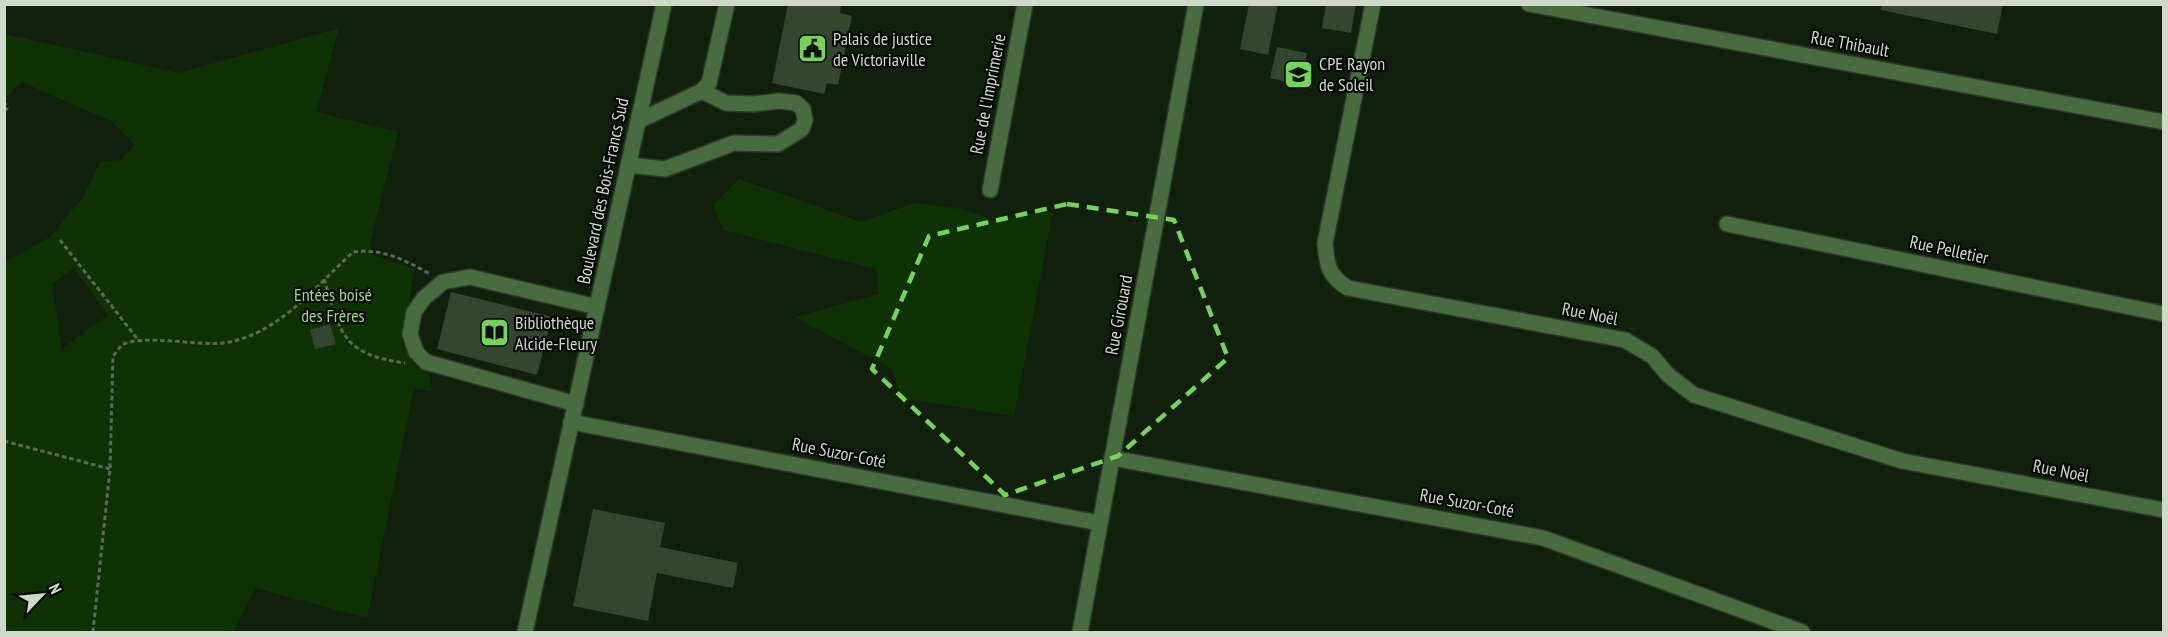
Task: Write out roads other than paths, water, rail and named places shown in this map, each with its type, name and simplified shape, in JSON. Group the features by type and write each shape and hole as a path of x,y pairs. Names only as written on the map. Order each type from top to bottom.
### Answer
{"street":[{"path":"638,121 702,91 709,82 727,4"},
{"name":"Rue de l'Imprimerie","path":"990,190 1025,4"},
{"name":"Rue Girouard","path":"1080,633 1196,4"},
{"name":"Rue Noël","path":"1373,4 1325,243 1327,262 1334,280 1348,288 1625,340 1652,356 1668,375 1694,395 1902,461 2163,510"},
{"name":"Rue Thibault","path":"1529,4 2163,122"},
{"name":"Boulevard des Bois-Francs Sud","path":"525,633 662,5"},
{"path":"628,165 665,169 734,143 778,144 802,129 805,120 802,109 796,103 726,103 702,91"},
{"name":"Rue Pelletier","path":"1727,224 2163,314"},
{"path":"576,404 426,362 416,352 410,334 414,312 424,298 443,282 470,278 597,307"},
{"name":"Rue Suzor-Coté","path":"572,422 1099,523"},
{"name":"Rue Suzor-Coté","path":"1112,458 1543,538 1802,633"}],"place":[{"name":"Palais de justice de Victoriaville","path":"812,49"},
{"name":"CPE Rayon de Soleil","path":"1298,74"},
{"name":"Bibliothèque Alcide-Fleury","path":"494,333"}],"park label":[{"name":"Entées boisé des Frères","path":"333,305"}]}
